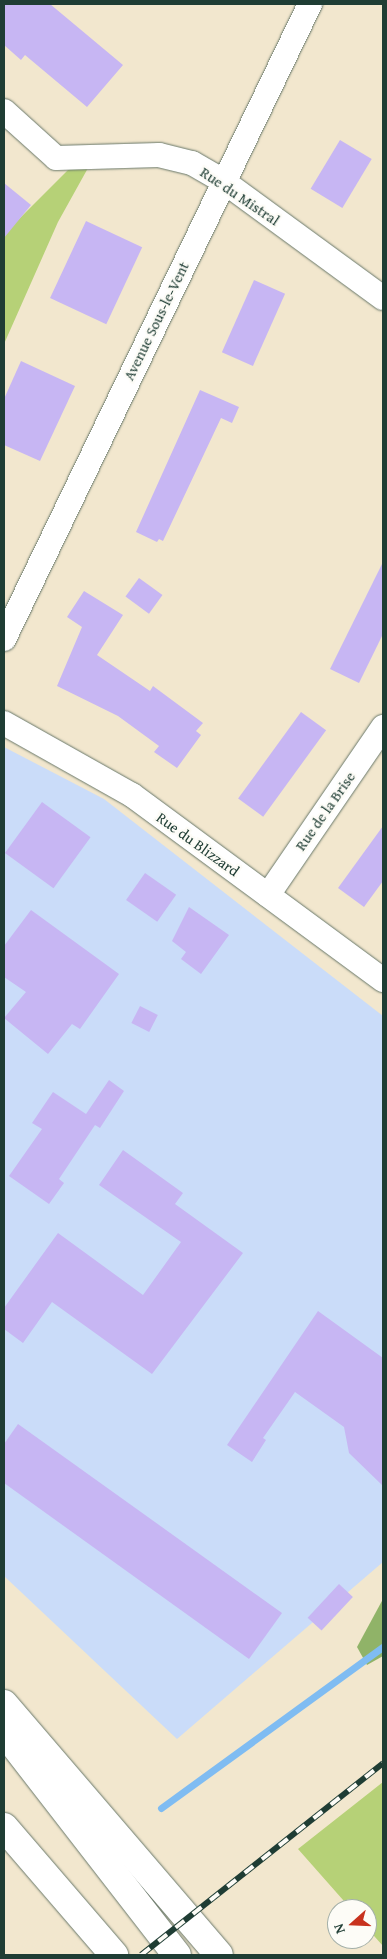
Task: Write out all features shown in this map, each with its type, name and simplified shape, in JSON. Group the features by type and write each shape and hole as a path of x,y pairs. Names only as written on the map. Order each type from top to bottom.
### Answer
{"highway":[{"path":"4,1704 219,1955"},
{"path":"4,1732 177,1955"},
{"path":"4,1827 114,1955"}],"street":[{"name":"Avenue Sous-le-Vent","path":"4,639 223,181 310,4"},
{"name":"Rue du Mistral","path":"4,111 56,158 159,155 192,163 223,181 383,298"},
{"name":"Rue du Blizzard","path":"4,723 108,780 383,980"},
{"name":"Rue de la Brise","path":"268,895 383,727"}],"shaded area":[{"path":"4,747 104,799 383,1016 383,1562 177,1739 4,1576"}],"green space":[{"path":"79,159 93,159 58,222 4,344 4,234"},
{"path":"383,1599 383,1656 367,1665 357,1647"},
{"path":"383,1782 383,1946 377,1939 377,1899 342,1899 298,1849"}],"building":[{"path":"4,4 50,4 123,65 87,107 25,55 21,60 4,45"},
{"path":"340,140 372,159 342,208 311,189"},
{"path":"4,183 31,205 4,238"},
{"path":"86,221 142,247 106,324 50,298"},
{"path":"254,280 285,294 253,366 222,352"},
{"path":"21,361 75,386 40,461 4,445 4,399"},
{"path":"200,390 239,407 232,423 221,418 163,541 159,539 157,542 136,532"},
{"path":"383,562 383,634 359,683 330,669"},
{"path":"139,578 162,595 149,614 125,597"},
{"path":"84,591 123,615 97,655 150,691 153,686 203,723 196,731 201,735 177,768 154,752 159,746 118,716 57,686 82,627 67,617"},
{"path":"301,712 326,730 263,817 238,799"},
{"path":"42,802 91,837 54,888 5,853"},
{"path":"383,826 383,881 364,907 338,888"},
{"path":"145,873 176,895 157,922 126,900"},
{"path":"189,907 229,935 201,974 181,959 186,952 172,941"},
{"path":"31,910 119,974 80,1029 72,1024 48,1054 4,1018 26,992 4,977 4,946"},
{"path":"140,1006 158,1015 149,1032 131,1023"},
{"path":"109,1080 124,1091 100,1128 95,1125 59,1179 64,1183 49,1204 9,1176 42,1129 32,1123 53,1092 86,1114"},
{"path":"123,1150 183,1193 175,1204 243,1253 152,1374 52,1302 23,1343 4,1329 4,1308 58,1233 143,1295 181,1242 99,1185"},
{"path":"318,1311 383,1358 383,1486 349,1453 344,1427 295,1392 263,1438 266,1440 252,1462 227,1445"},
{"path":"18,1424 282,1613 249,1659 4,1483 4,1444"},
{"path":"339,1584 353,1597 322,1631 308,1618"}],"waterway":[{"path":"161,1808 383,1647"}],"railway":[{"path":"141,1955 383,1763"}]}
